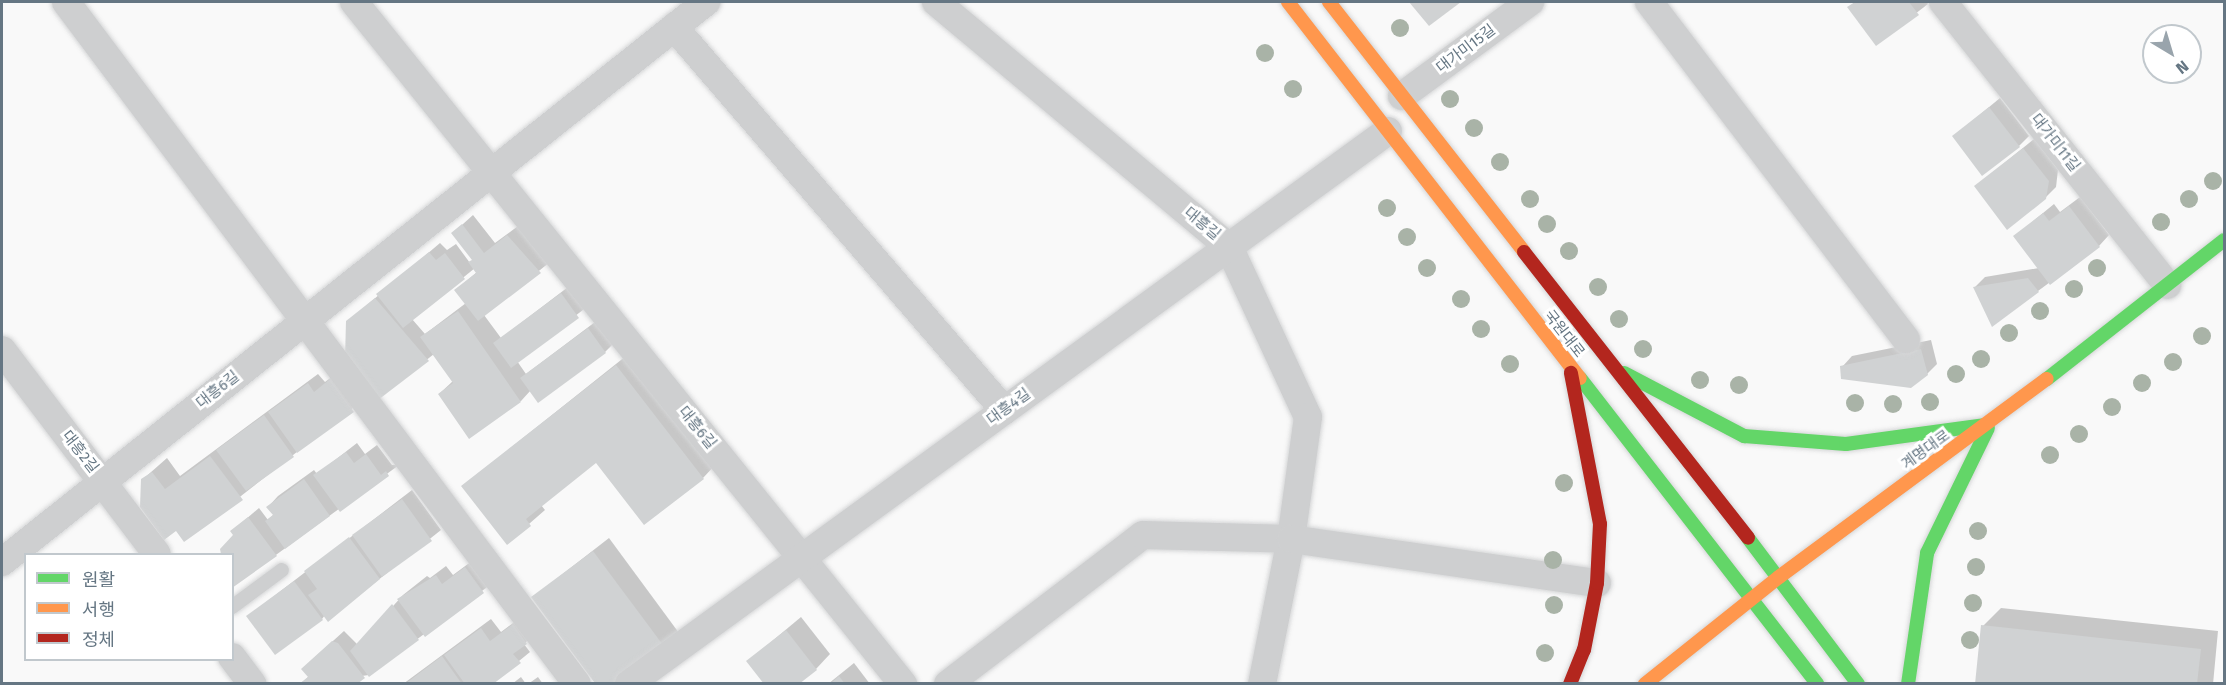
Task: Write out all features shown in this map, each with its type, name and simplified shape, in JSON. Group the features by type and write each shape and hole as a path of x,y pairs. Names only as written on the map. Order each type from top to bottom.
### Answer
{"street":[{"path":"66,2 303,322 577,684"},
{"name":"대흥6길","path":"354,2 903,684"},
{"name":"대흥6길","path":"2,562 706,2"},
{"name":"대흥길","path":"936,2 1229,247 1308,417 1291,539 1262,684"},
{"name":"국원대로","path":"1288,2 1817,684"},
{"name":"국원대로","path":"1329,2 1612,367 1779,577 1858,684"},
{"name":"대가미15길","path":"1402,96 1530,2"},
{"path":"1649,2 1906,339"},
{"name":"대가미11길","path":"1943,2 2168,285"},
{"path":"674,27 1004,410"},
{"name":"대흥4길","path":"629,684 1388,131"},
{"name":"계명대로","path":"1645,684 1779,577 1989,425 2224,240"},
{"name":"대흥2길","path":"2,350 156,553"},
{"path":"1612,367 1744,436 1846,444 1989,425"},
{"path":"1570,368 1600,524 1597,583 1584,650 1570,684"},
{"path":"1908,684 1927,553 1989,425"},
{"path":"948,684 1143,536 1291,539 1597,583"},
{"path":"234,660 252,684"}],"lane":[{"path":"234,605 282,570"}],"building":[{"path":"1409,2 1461,2 1429,26"},
{"path":"1855,2 1909,2 1919,15 1876,46 1847,7"},
{"path":"1989,107 2020,147 1982,176 1952,136"},
{"path":"2023,148 2049,181 2046,199 2007,230 1974,186"},
{"path":"2069,206 2100,247 2050,285 2013,236 2043,213 2049,221"},
{"path":"462,224 484,253 507,235 541,273 478,321 454,290 476,273 468,262 472,260 451,233"},
{"path":"429,252 436,260 445,253 465,279 403,328 376,294"},
{"path":"2028,278 2039,292 1992,327 1973,287"},
{"path":"561,293 579,318 511,368 493,343"},
{"path":"375,298 429,361 378,400 345,358 346,321"},
{"path":"458,311 521,402 469,439 438,394 453,383 420,337"},
{"path":"588,328 606,353 538,403 520,378"},
{"path":"1921,349 1928,375 1911,388 1841,379 1840,366"},
{"path":"616,365 704,479 644,525 596,463 526,519 531,526 507,545 461,486"},
{"path":"330,379 354,412 297,453 268,412 308,383 314,392"},
{"path":"264,415 294,457 246,491 216,450"},
{"path":"346,452 354,463 366,454 381,475 386,471 389,476 340,512 313,475"},
{"path":"210,456 243,500 184,542 176,531 164,540 140,507 141,479 152,472 165,489"},
{"path":"304,479 330,516 285,549 265,521 273,515 266,507"},
{"path":"402,499 432,541 382,577 352,535"},
{"path":"248,517 277,556 234,587 234,553 221,553 220,549 233,535 230,531"},
{"path":"349,537 380,579 328,622 308,595 317,589 304,571"},
{"path":"593,551 666,649 619,684 594,682 531,597"},
{"path":"465,567 484,593 425,637 397,599 436,575 442,584"},
{"path":"294,581 323,620 275,655 246,616"},
{"path":"392,604 419,640 369,677 350,651"},
{"path":"513,624 527,644 513,654 521,663 493,684 465,684 444,655 481,628 490,641"},
{"path":"1981,625 2201,649 2197,684 1975,684"},
{"path":"786,630 817,670 799,684 764,684 746,661"},
{"path":"332,641 338,643 365,678 357,684 299,684 308,677 301,669"},
{"path":"442,656 462,684 405,684"},
{"path":"839,676 845,684 830,684"}],"traffic: fast":[{"path":"2047,379 2224,240"},
{"path":"1624,373 1744,436 1846,444 1984,425"},
{"path":"1580,378 1817,684"},
{"path":"1908,684 1927,553 1988,428"},
{"path":"1748,538 1858,684"}],"traffic: slow":[{"path":"1288,2 1580,378"},
{"path":"1329,2 1524,252"},
{"path":"1645,684 1779,577 2047,379"}],"traffic: jam":[{"path":"1524,252 1748,538"},
{"path":"1570,684 1584,650 1597,583 1600,524 1571,373"}]}
